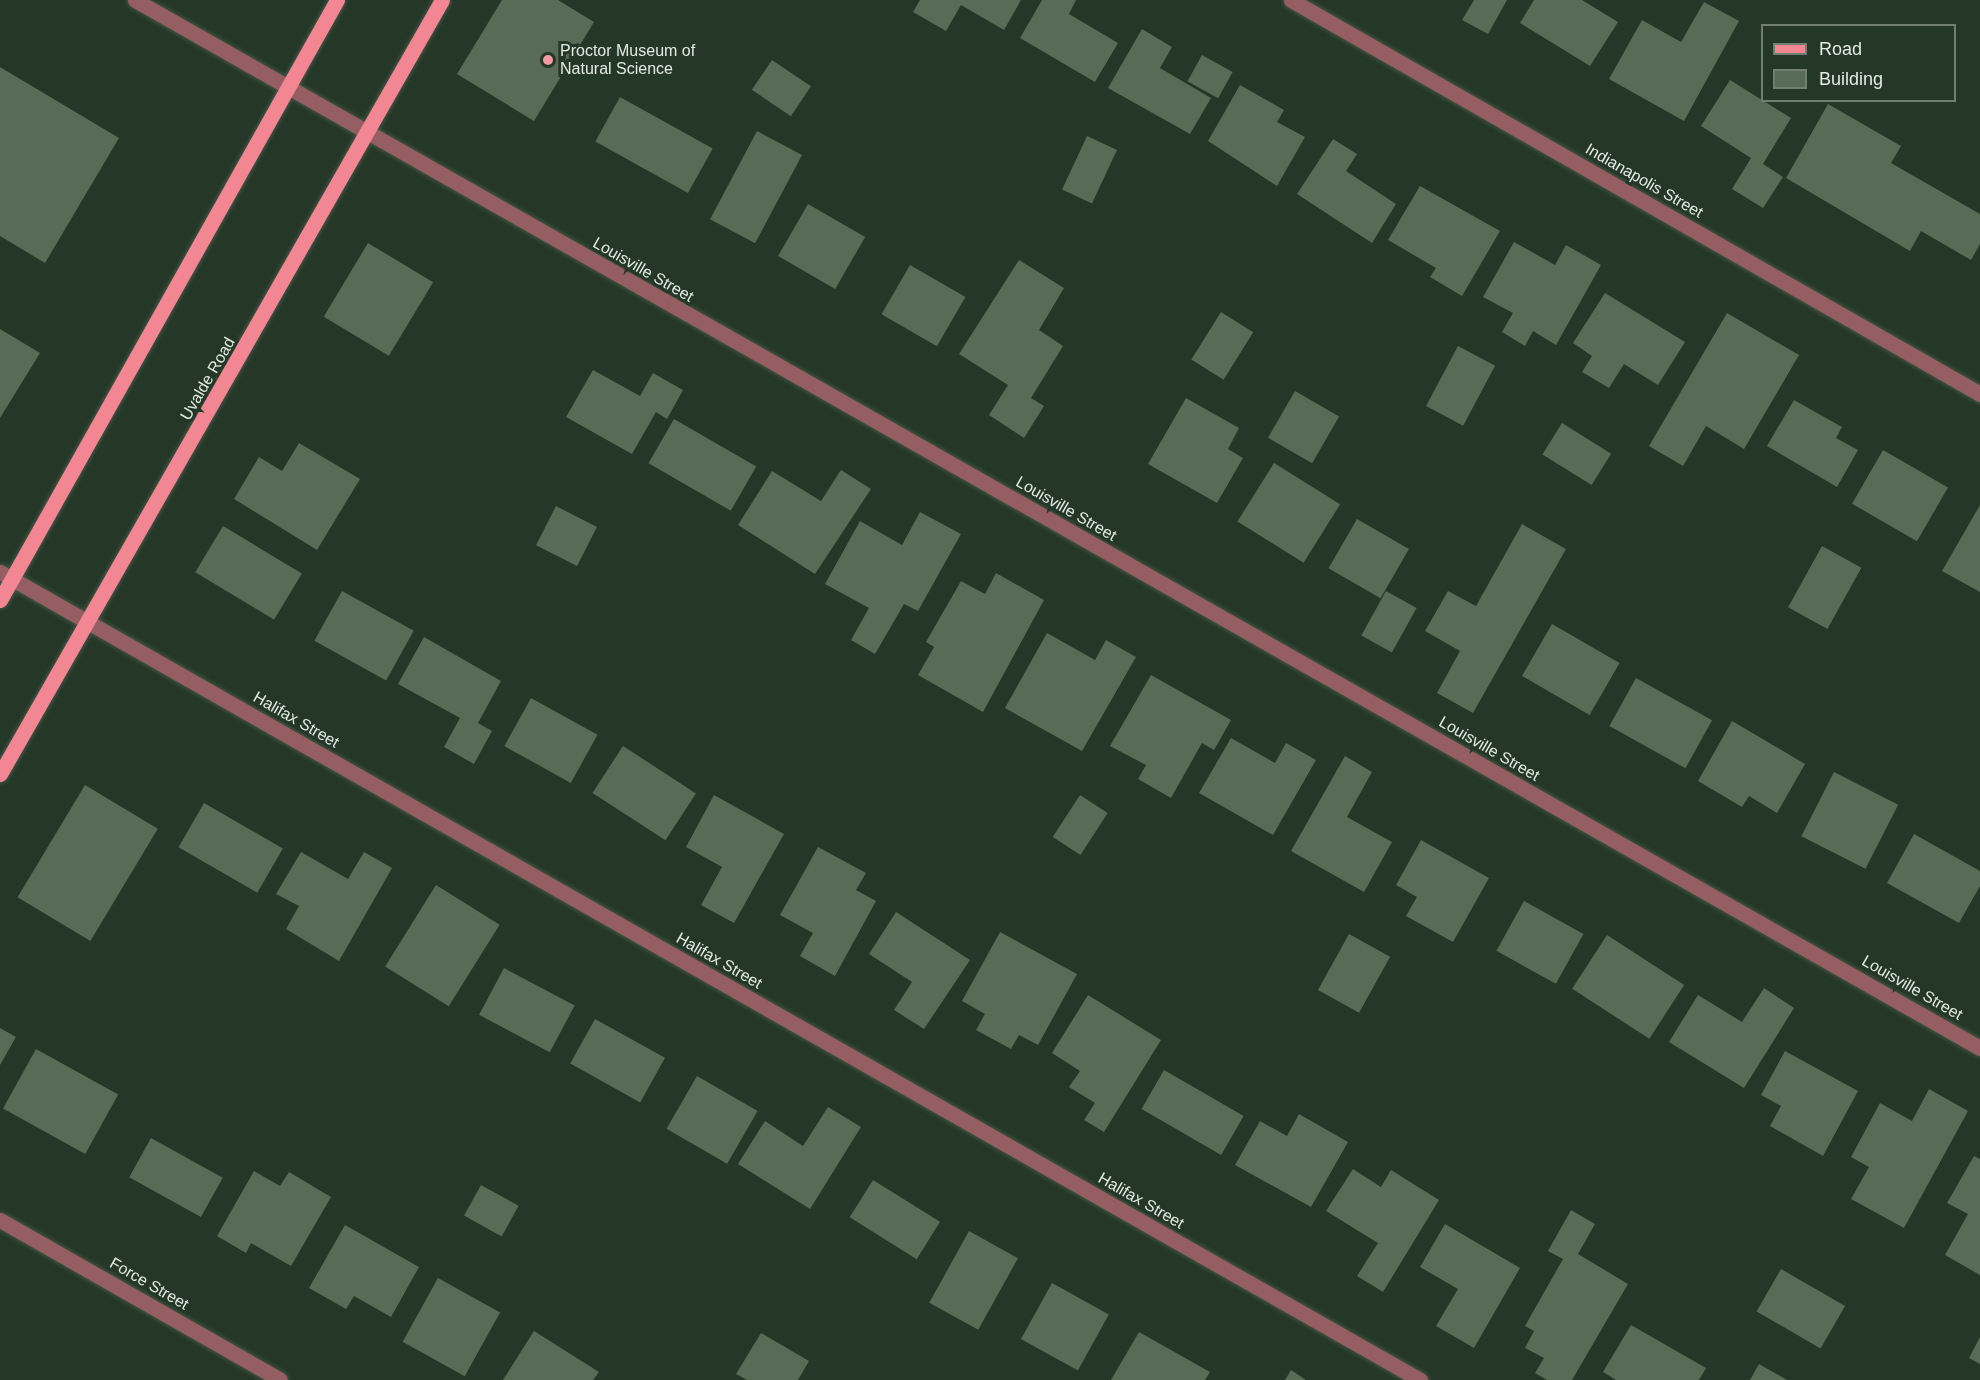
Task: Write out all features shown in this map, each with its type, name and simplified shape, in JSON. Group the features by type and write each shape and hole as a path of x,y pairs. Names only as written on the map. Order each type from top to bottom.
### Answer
{"main road":[{"path":"0,600 6,576 337,0"},
{"name":"Uvalde Road","path":"0,774 369,135 442,0"}],"street":[{"name":"Louisville Street","path":"135,0 286,88 1980,1048"},
{"name":"Indianapolis Street","path":"1291,0 1980,394"},
{"name":"Halifax Street","path":"6,576 1420,1380"},
{"name":"Force Street","path":"0,1220 280,1380"}],"building":[{"path":"502,0 558,0 594,22 534,121 457,74"},
{"path":"920,0 1021,0 1004,30 961,5 946,31 913,12"},
{"path":"1042,0 1076,0 1069,14 1118,43 1095,82 1020,38"},
{"path":"1474,0 1507,0 1488,34 1462,20"},
{"path":"1534,0 1582,0 1618,22 1590,66 1520,23"},
{"path":"1704,2 1739,21 1684,121 1609,79 1642,20 1681,42"},
{"path":"1142,29 1172,47 1160,68 1211,98 1190,134 1108,88"},
{"path":"1202,55 1233,72 1218,98 1187,81"},
{"path":"772,60 811,86 791,116 752,90"},
{"path":"0,67 119,138 45,263 0,236"},
{"path":"1730,80 1761,99 1761,102 1765,102 1791,118 1763,164 1783,177 1763,208 1732,189 1751,158 1701,126"},
{"path":"1240,85 1284,110 1277,122 1305,137 1277,186 1208,141"},
{"path":"620,97 713,148 688,193 595,142"},
{"path":"1828,104 1901,146 1891,163 1980,214 1980,244 1971,260 1921,231 1910,251 1786,178"},
{"path":"757,131 802,155 755,243 710,219"},
{"path":"1087,136 1117,150 1092,203 1062,189"},
{"path":"1333,139 1357,154 1346,171 1396,204 1372,243 1297,194"},
{"path":"1420,186 1500,231 1462,296 1430,277 1436,268 1388,240"},
{"path":"808,204 865,237 835,289 778,256"},
{"path":"1514,242 1555,265 1566,245 1601,265 1556,345 1533,331 1525,346 1502,332 1513,313 1483,297"},
{"path":"368,243 433,282 389,356 324,317"},
{"path":"1019,260 1064,288 1039,330 1063,346 1031,398 1044,406 1024,438 989,415 1008,385 959,354"},
{"path":"910,265 965,297 937,346 882,314"},
{"path":"1605,293 1685,342 1658,385 1624,364 1609,388 1582,372 1592,356 1573,343"},
{"path":"1221,312 1253,332 1224,380 1191,359"},
{"path":"1727,313 1799,355 1744,449 1706,426 1683,466 1649,446"},
{"path":"0,329 40,353 0,418"},
{"path":"1458,346 1495,366 1463,426 1426,406"},
{"path":"593,370 640,396 653,373 683,390 667,419 656,412 632,454 566,417"},
{"path":"1295,391 1339,416 1312,463 1268,438"},
{"path":"1186,398 1239,428 1228,449 1243,458 1217,503 1148,464"},
{"path":"1794,400 1842,427 1836,438 1858,450 1837,487 1767,446"},
{"path":"674,419 756,466 731,511 648,463"},
{"path":"1562,423 1611,454 1592,485 1542,454"},
{"path":"299,443 360,479 317,550 234,499 259,457 282,471"},
{"path":"1883,450 1948,488 1917,541 1852,504"},
{"path":"1274,463 1340,504 1304,563 1237,522"},
{"path":"841,470 871,489 815,574 738,525 772,471 821,501"},
{"path":"1980,505 1980,592 1942,571"},
{"path":"556,506 597,527 577,566 536,545"},
{"path":"920,512 961,534 918,611 904,604 875,654 851,640 869,608 825,584 860,521 902,545"},
{"path":"1357,519 1409,549 1380,598 1328,568"},
{"path":"1522,524 1566,549 1473,713 1437,693 1460,651 1425,631 1448,591 1476,606"},
{"path":"223,526 302,573 274,620 195,572"},
{"path":"1822,546 1861,568 1827,629 1788,607"},
{"path":"996,573 1044,600 983,712 918,675 934,647 926,642 961,581 985,594"},
{"path":"342,591 414,631 386,681 314,641"},
{"path":"1386,591 1417,608 1392,653 1361,636"},
{"path":"1552,624 1620,663 1590,715 1522,676"},
{"path":"1047,633 1095,660 1106,640 1136,657 1082,751 1005,708"},
{"path":"424,637 501,681 478,723 492,731 474,764 444,747 460,718 398,684"},
{"path":"1151,675 1231,720 1214,750 1202,743 1171,798 1138,779 1146,765 1110,746"},
{"path":"1636,678 1712,720 1685,768 1609,726"},
{"path":"531,698 597,735 571,783 504,746"},
{"path":"1732,721 1805,764 1777,813 1749,796 1742,807 1698,781"},
{"path":"1231,738 1275,763 1286,743 1316,760 1273,835 1199,793"},
{"path":"623,746 696,793 665,840 593,793"},
{"path":"1345,756 1372,772 1347,817 1392,842 1364,892 1291,851"},
{"path":"1834,772 1898,805 1865,869 1801,836"},
{"path":"85,785 158,829 90,941 18,897"},
{"path":"714,795 784,834 734,923 701,905 722,867 686,847"},
{"path":"1080,795 1108,813 1080,855 1053,837"},
{"path":"204,803 283,848 257,893 178,847"},
{"path":"1914,834 1980,871 1980,886 1959,923 1887,883"},
{"path":"1421,840 1489,878 1453,942 1406,916 1417,897 1396,885"},
{"path":"818,847 866,873 856,890 876,901 835,976 800,956 813,933 780,915"},
{"path":"301,852 348,879 364,852 392,868 339,961 286,929 299,906 276,894"},
{"path":"436,885 500,925 449,1006 385,966"},
{"path":"1524,901 1583,934 1556,984 1496,951"},
{"path":"896,912 970,960 924,1029 894,1010 912,982 869,954"},
{"path":"1000,932 1077,974 1038,1045 1019,1035 1011,1049 976,1030 985,1014 962,1001"},
{"path":"1349,934 1390,957 1359,1013 1318,990"},
{"path":"1607,935 1684,985 1649,1039 1572,989"},
{"path":"504,968 575,1006 550,1052 479,1015"},
{"path":"1764,988 1794,1008 1744,1088 1669,1042 1698,995 1742,1022"},
{"path":"1088,995 1161,1040 1104,1132 1084,1120 1095,1103 1069,1087 1080,1071 1052,1053"},
{"path":"595,1019 665,1058 640,1102 570,1064"},
{"path":"0,1028 16,1037 0,1065"},
{"path":"36,1049 118,1095 85,1154 3,1108"},
{"path":"1785,1051 1858,1091 1823,1156 1770,1126 1781,1106 1761,1095"},
{"path":"1164,1070 1244,1116 1221,1155 1142,1109"},
{"path":"697,1076 758,1111 727,1164 666,1129"},
{"path":"1929,1089 1968,1111 1904,1228 1851,1199 1869,1167 1851,1157 1880,1103 1912,1121"},
{"path":"828,1107 861,1127 810,1209 738,1164 765,1121 803,1146"},
{"path":"1299,1114 1348,1142 1311,1207 1235,1165 1260,1121 1287,1136"},
{"path":"151,1138 223,1178 201,1217 129,1177"},
{"path":"1974,1156 1980,1159 1980,1275 1945,1255 1968,1214 1947,1203"},
{"path":"1353,1169 1381,1187 1391,1170 1439,1200 1383,1292 1357,1276 1378,1243 1326,1211"},
{"path":"254,1171 280,1186 289,1172 331,1197 291,1266 251,1243 246,1253 217,1236"},
{"path":"873,1180 940,1222 917,1259 850,1217"},
{"path":"481,1185 519,1206 502,1236 464,1216"},
{"path":"1571,1210 1595,1224 1578,1254 1628,1284 1572,1380 1547,1380 1535,1373 1544,1358 1525,1348 1534,1331 1525,1326 1563,1259 1548,1251"},
{"path":"1445,1224 1520,1268 1474,1348 1436,1326 1458,1289 1420,1267"},
{"path":"345,1225 419,1267 391,1317 354,1296 346,1309 309,1288"},
{"path":"969,1231 1018,1258 978,1330 929,1303"},
{"path":"1781,1269 1845,1306 1821,1348 1756,1311"},
{"path":"438,1278 500,1312 465,1376 403,1342"},
{"path":"1052,1283 1109,1315 1078,1370 1021,1339"},
{"path":"1631,1325 1706,1368 1699,1380 1616,1380 1603,1372"},
{"path":"534,1331 599,1372 593,1380 503,1380"},
{"path":"1139,1332 1210,1372 1205,1380 1111,1380"},
{"path":"761,1333 809,1361 798,1380 747,1380 736,1374"},
{"path":"1980,1337 1980,1364 1969,1358"},
{"path":"1759,1364 1787,1380 1750,1380"},
{"path":"1291,1370 1306,1380 1285,1380"}],"place":[{"name":"Proctor Museum of Natural Science","path":"548,60"}]}
